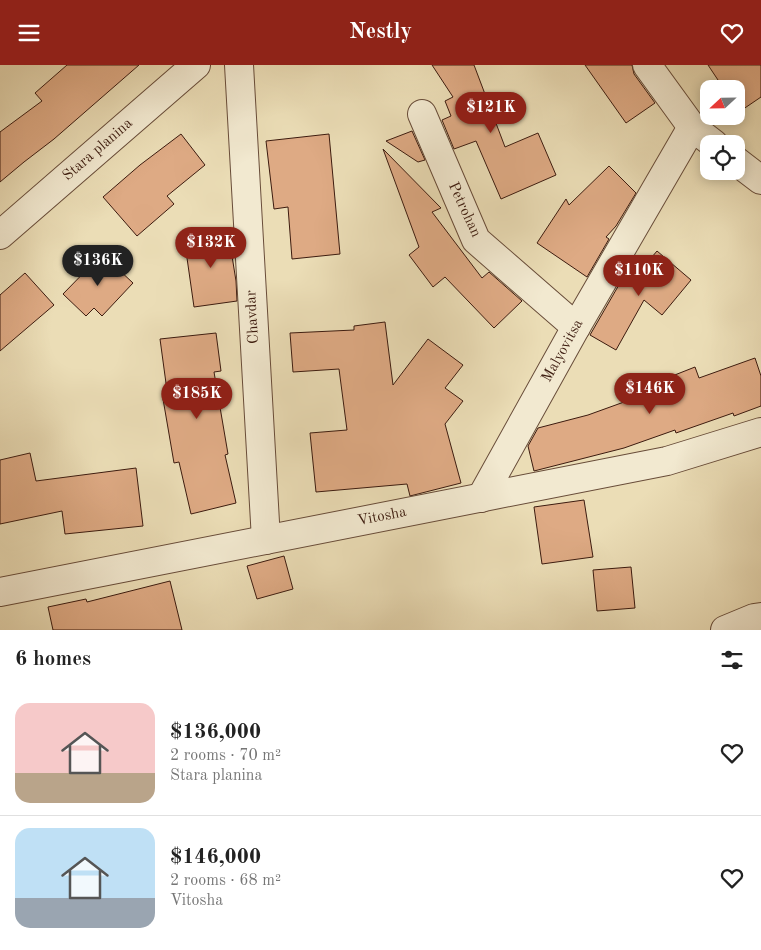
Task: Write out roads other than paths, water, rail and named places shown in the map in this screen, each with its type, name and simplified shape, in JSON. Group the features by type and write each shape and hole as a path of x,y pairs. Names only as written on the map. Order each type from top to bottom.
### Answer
{"street":[{"name":"Stara planina","path":"0,235 196,65"},
{"name":"Chavdar","path":"239,65 266,539"},
{"path":"647,65 692,127 702,135"},
{"name":"Petrohan","path":"422,114 476,241 576,327"},
{"name":"Malyovitsa","path":"481,498 576,327 692,127"},
{"path":"745,168 761,180"},
{"name":"Vitosha","path":"0,592 667,461 761,432"},
{"path":"725,630 754,617 761,617"}]}
